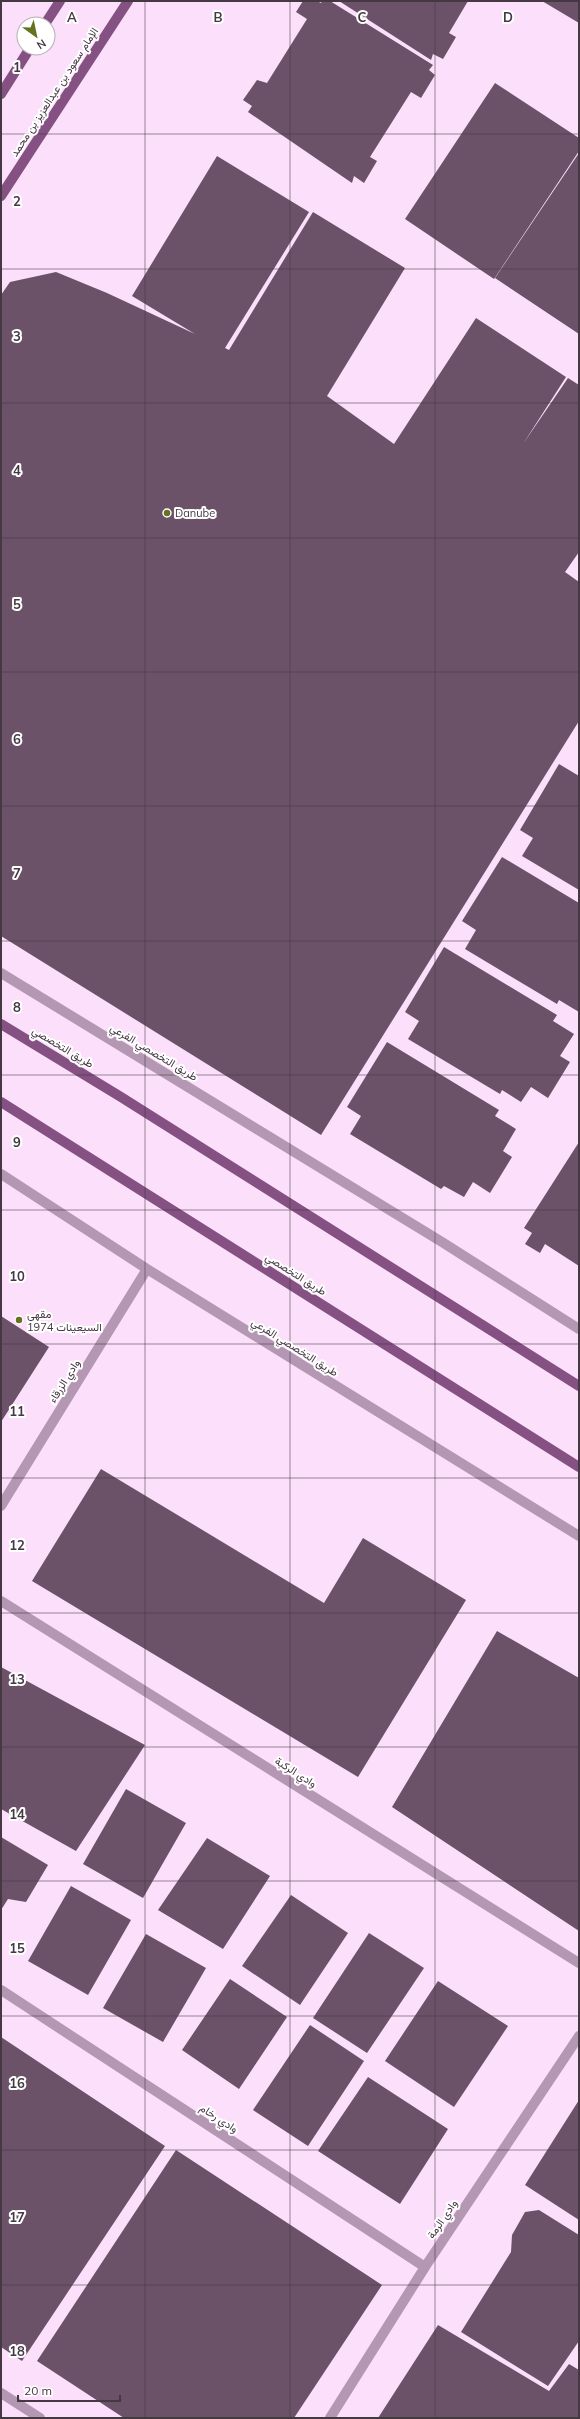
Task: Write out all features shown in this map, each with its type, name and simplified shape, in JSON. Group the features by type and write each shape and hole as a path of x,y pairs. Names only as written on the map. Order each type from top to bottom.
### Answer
{"main road":[{"path":"50,16 60,1"},
{"name":"الإمام سعود بن عبدالعزيز بن محمد","path":"1,196 128,1"},
{"path":"1,94 25,56"},
{"name":"طريق التخصصي","path":"1,1024 121,1096 579,1386"},
{"name":"طريق التخصصي","path":"1,1102 579,1467"}],"street":[{"name":"طريق التخصصي الفرعي","path":"1,973 442,1242 579,1329"},
{"name":"طريق التخصصي الفرعي","path":"1,1174 147,1269 579,1536"},
{"name":"وادي الزرقاء","path":"1,1506 147,1269"},
{"name":"وادي الركبة","path":"1,1601 579,1963"},
{"name":"وادي رخام","path":"1,1990 425,2267"},
{"name":"وادي الرمة","path":"330,2418 425,2267 579,2036"},
{"path":"1,2393 40,2418"},
{"path":"12,2399 27,2418"}],"building":[{"path":"303,1 317,1 321,3 322,1 330,1 433,65 429,70 435,75 421,98 411,92 370,157 377,161 364,183 354,176 352,183 248,112 252,106 243,100 257,80 267,83 307,19 296,12"},
{"path":"339,1 468,1 449,33 456,37 443,59 433,54 431,60"},
{"path":"542,1 579,1 579,23"},
{"path":"495,83 579,138 579,151 494,279 405,219"},
{"path":"579,153 579,334 495,278"},
{"path":"217,156 309,212 225,348 229,350 313,212 405,268 327,396 394,444 476,318 566,377 523,444 568,378 579,385 579,552 565,572 579,582 579,721 321,1135 1,936 1,295 10,282 56,272 107,293 195,334 132,296"},
{"path":"559,764 579,776 579,890 522,856 533,838 520,830"},
{"path":"502,857 579,903 579,1012 559,1000 557,1004 465,949 476,930 462,921"},
{"path":"444,947 557,1015 553,1021 574,1034 560,1056 570,1062 548,1098 531,1087 521,1102 502,1090 500,1094 408,1039 419,1021 405,1012"},
{"path":"387,1042 499,1110 495,1116 516,1129 503,1151 512,1157 490,1193 473,1182 464,1197 444,1186 441,1189 350,1134 361,1116 347,1107"},
{"path":"579,1142 579,1266 545,1244 540,1253 525,1244 532,1233 524,1228"},
{"path":"1,1316 49,1347 1,1422"},
{"path":"101,1469 324,1603 363,1538 466,1600 358,1777 32,1581"},
{"path":"497,1631 579,1678 579,1931 392,1807"},
{"path":"1,1667 145,1745 76,1851 1,1809"},
{"path":"126,1789 186,1823 143,1898 83,1864"},
{"path":"1,1837 48,1865 26,1902 8,1899 1,1910"},
{"path":"207,1838 270,1876 223,1949 158,1910"},
{"path":"71,1886 131,1920 88,1995 28,1961"},
{"path":"291,1895 348,1933 300,2005 242,1966"},
{"path":"369,1933 424,1968 367,2053 313,2018"},
{"path":"146,1934 206,1968 163,2042 103,2008"},
{"path":"230,1979 287,2017 239,2089 182,2050"},
{"path":"438,1981 508,2026 454,2107 385,2061"},
{"path":"310,2025 364,2061 308,2146 253,2110"},
{"path":"1,2037 165,2146 22,2361 1,2347"},
{"path":"368,2077 448,2129 400,2204 318,2151"},
{"path":"579,2100 579,2220 525,2185"},
{"path":"176,2150 382,2285 294,2418 124,2418 37,2361"},
{"path":"539,2210 579,2235 579,2341 548,2386 461,2332 511,2252 512,2235 525,2212"},
{"path":"438,2325 549,2391 569,2364 579,2370 579,2418 378,2418"}],"place":[{"name":"Danube","path":"167,513"},
{"name":"مقهى السيعينات 1974","path":"19,1320"}]}
